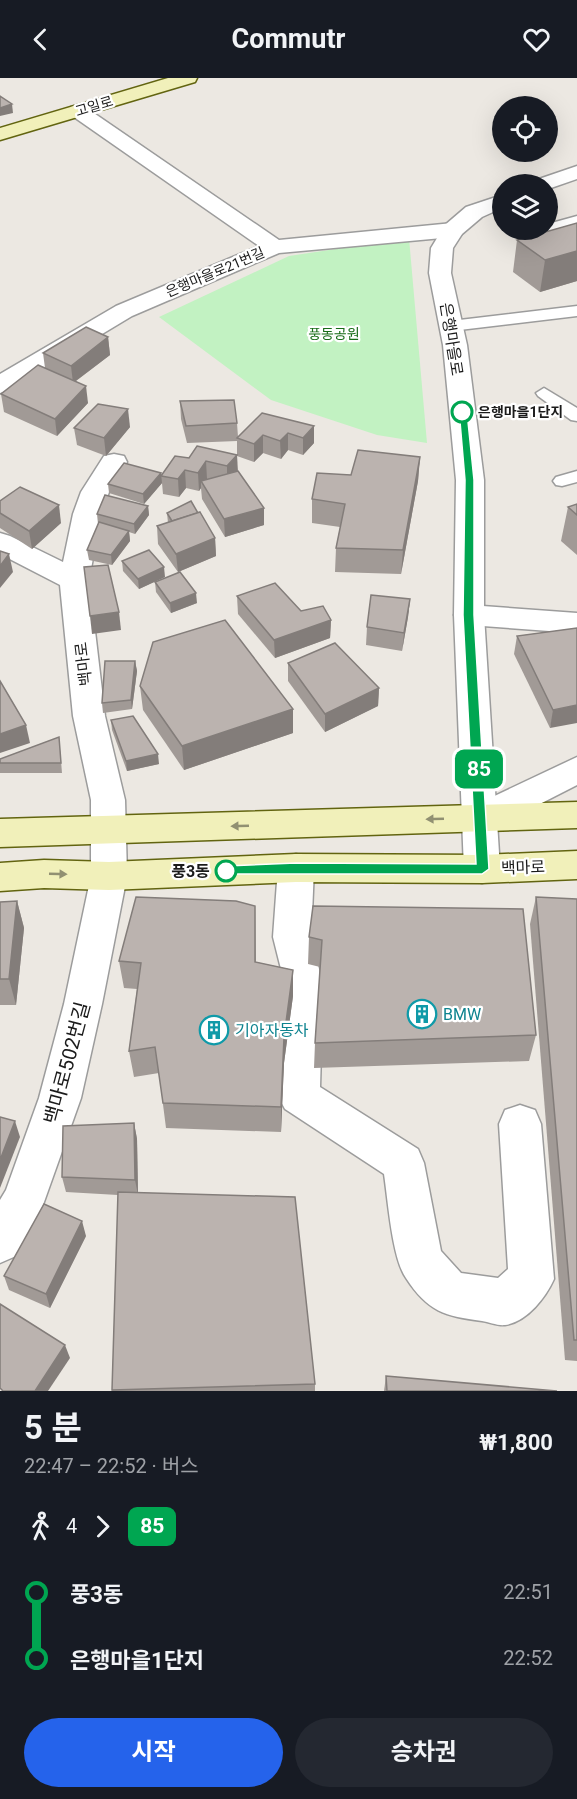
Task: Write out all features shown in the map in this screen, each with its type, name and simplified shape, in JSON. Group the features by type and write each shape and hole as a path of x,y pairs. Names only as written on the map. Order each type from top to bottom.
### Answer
{"main road":[{"name":"고일로","path":"0,134 188,78"},
{"path":"0,833 577,815"},
{"name":"백마로","path":"0,877 44,874 109,876 296,868 482,869 577,865"}],"street":[{"path":"78,111 276,247"},
{"path":"558,179 577,172"},
{"name":"은행마을로","path":"482,869 469,615 470,480 451,326 440,273 442,248 453,230 474,212 492,205"},
{"name":"은행마을로21번길","path":"0,385 124,311 276,247 453,230"},
{"name":"백마로","path":"109,876 108,800 89,716 74,580 87,514 95,492 114,462"},
{"path":"0,542 74,580"},
{"path":"469,615 577,623"},
{"path":"481,818 577,770"},
{"path":"296,868 292,937 304,985 299,1096 403,1163 421,1262 450,1294 506,1302 531,1279 520,1124"},
{"name":"백마로502번길","path":"0,1241 24,1201 60,1098 83,1004 109,876"}],"lane":[{"path":"558,225 577,220"},
{"path":"451,326 577,311"},
{"path":"544,393 577,416"}],"green space":[{"name":"풍동공원","path":"409,238 427,443 377,435 271,400 159,317 289,256"}],"building":[{"path":"0,96 12,104 0,108"},
{"path":"577,223 577,251 545,260 517,240 558,240 558,228"},
{"path":"86,327 108,337 71,366 43,353"},
{"path":"38,365 86,386 55,419 1,394"},
{"path":"234,400 237,423 186,426 180,401"},
{"path":"98,404 128,409 104,438 74,428"},
{"path":"262,413 314,426 303,438 288,433 280,441 263,435 254,444 237,438"},
{"path":"197,446 237,455 227,466 206,461 198,473 185,470 178,479 161,476 175,456 189,458"},
{"path":"358,450 420,457 403,550 336,548 345,504 312,499 317,473 351,475"},
{"path":"124,463 161,473 143,494 108,484"},
{"path":"238,471 264,508 224,519 201,481"},
{"path":"20,487 59,505 29,531 0,513 0,501"},
{"path":"105,495 148,506 134,524 97,514"},
{"path":"191,501 198,513 172,521 167,513"},
{"path":"577,504 577,515 568,507"},
{"path":"200,512 215,538 176,554 157,526"},
{"path":"99,522 129,531 111,555 87,550"},
{"path":"149,550 164,567 138,579 122,561"},
{"path":"0,551 9,554 0,566"},
{"path":"108,565 119,612 90,616 84,567"},
{"path":"180,572 196,593 170,603 155,582"},
{"path":"275,583 301,611 323,606 331,620 274,640 237,596"},
{"path":"371,595 410,599 404,633 367,627"},
{"path":"225,620 293,709 182,746 140,686 153,642"},
{"path":"577,628 577,705 553,710 517,636"},
{"path":"335,643 379,688 325,714 288,663"},
{"path":"105,661 135,661 131,700 102,703"},
{"path":"0,681 26,725 0,734"},
{"path":"133,716 158,754 126,761 111,720"},
{"path":"59,737 61,763 0,763 0,759"},
{"name":"기아자동차","path":"136,897 236,901 255,906 255,962 293,970 284,1037 281,1107 163,1103 155,1047 129,1051 141,963 119,961"},
{"path":"536,897 577,899 577,1340 574,1340"},
{"path":"17,901 9,979 0,979 0,902"},
{"name":"BMW","path":"313,906 523,909 536,1035 315,1043 322,940 309,937"},
{"path":"0,1117 15,1121 0,1160"},
{"path":"134,1123 135,1180 62,1177 63,1126"},
{"path":"118,1192 295,1197 315,1384 112,1390"},
{"path":"44,1204 82,1221 46,1294 4,1276"},
{"path":"0,1304 65,1345 35,1391 3,1391 0,1388"},
{"path":"386,1376 557,1391 387,1391"}],"bus line":[{"name":"85","path":"226,871 296,868 482,869 479,769 469,615 470,480 462,412"}],"place":[{"name":"은행마을1단지","path":"462,412"},
{"name":"풍3동","path":"226,871"},
{"name":"BMW","path":"422,1014"},
{"name":"기아자동차","path":"214,1030"}]}
